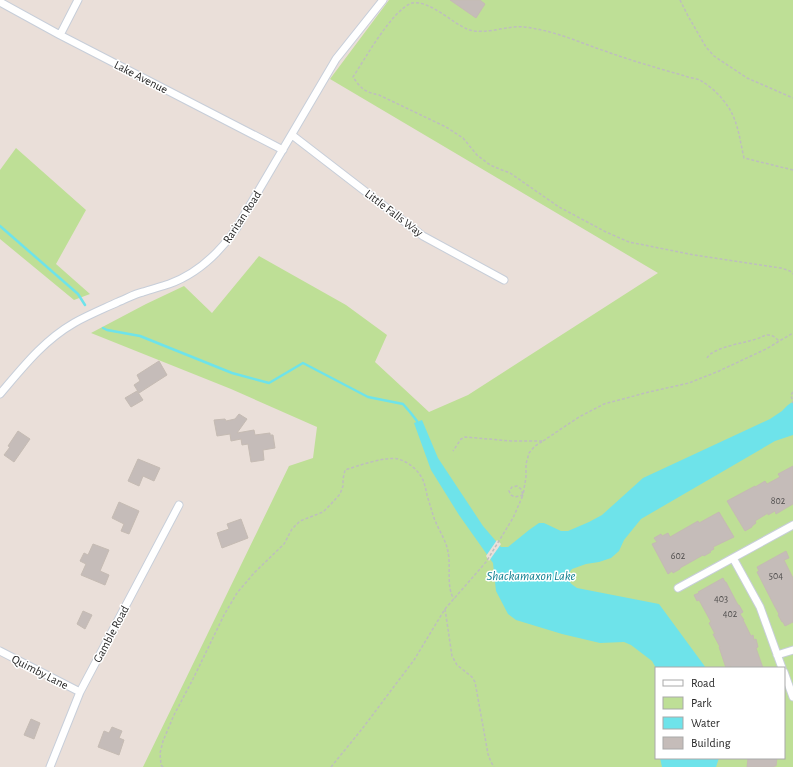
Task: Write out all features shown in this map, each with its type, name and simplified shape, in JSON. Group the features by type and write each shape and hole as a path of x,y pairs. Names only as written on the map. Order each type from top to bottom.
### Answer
{"street":[{"path":"60,35 78,0"},
{"name":"Raritan Road","path":"0,394 41,346 73,323 142,292 171,283 198,269 210,260 224,246 236,229 336,59 382,0"},
{"name":"Lake Avenue","path":"0,2 60,35 283,150"},
{"name":"Little Falls Way","path":"292,135 423,236 504,280"},
{"name":"Gamble Road","path":"50,767 80,692 179,505"},
{"path":"678,588 793,525"},
{"path":"733,558 760,607 782,667"},
{"path":"777,655 793,650"},
{"name":"Quimby Lane","path":"0,651 80,692"},
{"path":"785,675 793,697"}],"path":[{"path":"680,0 706,47 714,56 747,78 793,98"},
{"path":"793,170 744,158 736,121 731,111 723,100 700,80 650,66 598,49 566,36 546,31 523,27 478,31 467,30 437,9 419,1 402,8 393,18 353,78 360,87 370,93 379,95 446,127 463,138 477,155 490,165 510,172 559,206 606,232 629,242 694,255 781,268 790,271 793,274"},
{"path":"331,767 362,729 414,660 445,609 486,562 513,518 523,495 526,477 526,464 529,453 535,446 579,417 604,404 689,383 766,349 793,333"},
{"path":"707,358 709,354 739,343 757,339 764,335 776,337 779,341"},
{"path":"793,392 791,395 793,403"},
{"path":"453,451 461,438 543,441"},
{"path":"163,767 161,765 160,753 174,715 224,615 237,593 254,573 284,544 292,529 300,521 323,512 340,494 343,486 343,473 345,470 386,459 397,459 412,466 419,473 424,481 436,522 445,541 449,564 450,587 454,599"},
{"path":"517,486 521,489 523,495 515,497 511,495 509,491 512,487 517,486"},
{"path":"445,609 452,656 458,665 472,677 475,682 488,754 494,767"}],"green space":[{"path":"389,0 793,0 793,767 143,767 289,466 313,458 317,427 231,389 91,333 184,286 212,313 259,256 346,305 387,335 375,362 429,412 468,395 658,273 330,79"},
{"path":"16,148 86,210 56,264 90,294 74,300 0,239 0,170"}],"water":[{"name":"Shackamaxon Lake","path":"793,402 793,435 775,441 641,519 624,540 619,551 611,558 572,569 568,574 570,582 577,588 659,604 705,667 655,667 652,661 631,645 624,642 600,643 562,634 516,620 508,614 496,591 493,563 459,515 431,470 414,423 422,420 438,458 483,526 501,547 508,547 539,523 544,523 561,531 568,531 589,522 602,515 643,478 770,419"},
{"path":"660,759 719,759 716,767 662,767"}],"pier":[{"path":"497,540 501,544 489,561 486,556"}],"building":[{"path":"450,0 480,0 485,4 476,18"},
{"path":"159,361 167,375 139,393 134,385 140,381 137,375"},
{"path":"137,391 143,400 131,407 125,398"},
{"path":"239,414 247,419 237,433 254,430 255,435 270,433 270,435 273,435 275,448 263,450 264,460 251,462 248,444 242,445 241,439 231,441 230,434 217,436 214,420 225,419 226,421 235,419"},
{"path":"18,431 30,439 14,462 4,455"},
{"path":"138,459 160,468 154,481 143,476 139,486 128,481"},
{"path":"793,466 793,504 776,514 775,511 768,515 768,513 755,521 756,523 752,527 745,531 727,501 765,481 767,484 780,477 778,474"},
{"path":"119,502 139,511 129,534 121,531 124,524 112,518"},
{"path":"719,512 734,537 713,547 714,549 710,551 711,552 704,556 703,555 673,573 672,571 668,574 652,544 657,542 654,538 661,534 662,536 668,533 670,537 698,521 699,523"},
{"path":"241,519 248,538 222,548 217,533 229,529 227,524"},
{"path":"93,544 109,550 100,571 109,575 105,585 81,575 86,564 80,561 84,553 88,555"},
{"path":"786,551 789,558 784,560 793,578 793,622 785,626 757,572 759,571 757,567"},
{"path":"723,578 743,612 740,614 751,636 753,635 754,640 756,639 758,647 756,648 763,667 726,667 720,647 709,623 711,622 699,600 697,601 694,595 699,593 698,592"},
{"path":"83,611 92,615 85,629 77,624"},
{"path":"31,719 40,723 34,739 24,735"},
{"path":"112,727 122,731 119,738 124,740 119,755 98,747 104,731 109,733"},
{"path":"748,759 777,759 776,766 774,767 747,767"}],"waterway":[{"path":"0,226 78,294 85,305"},
{"path":"103,328 140,336 232,373 269,383 303,363 368,397 403,404 417,421"}]}
